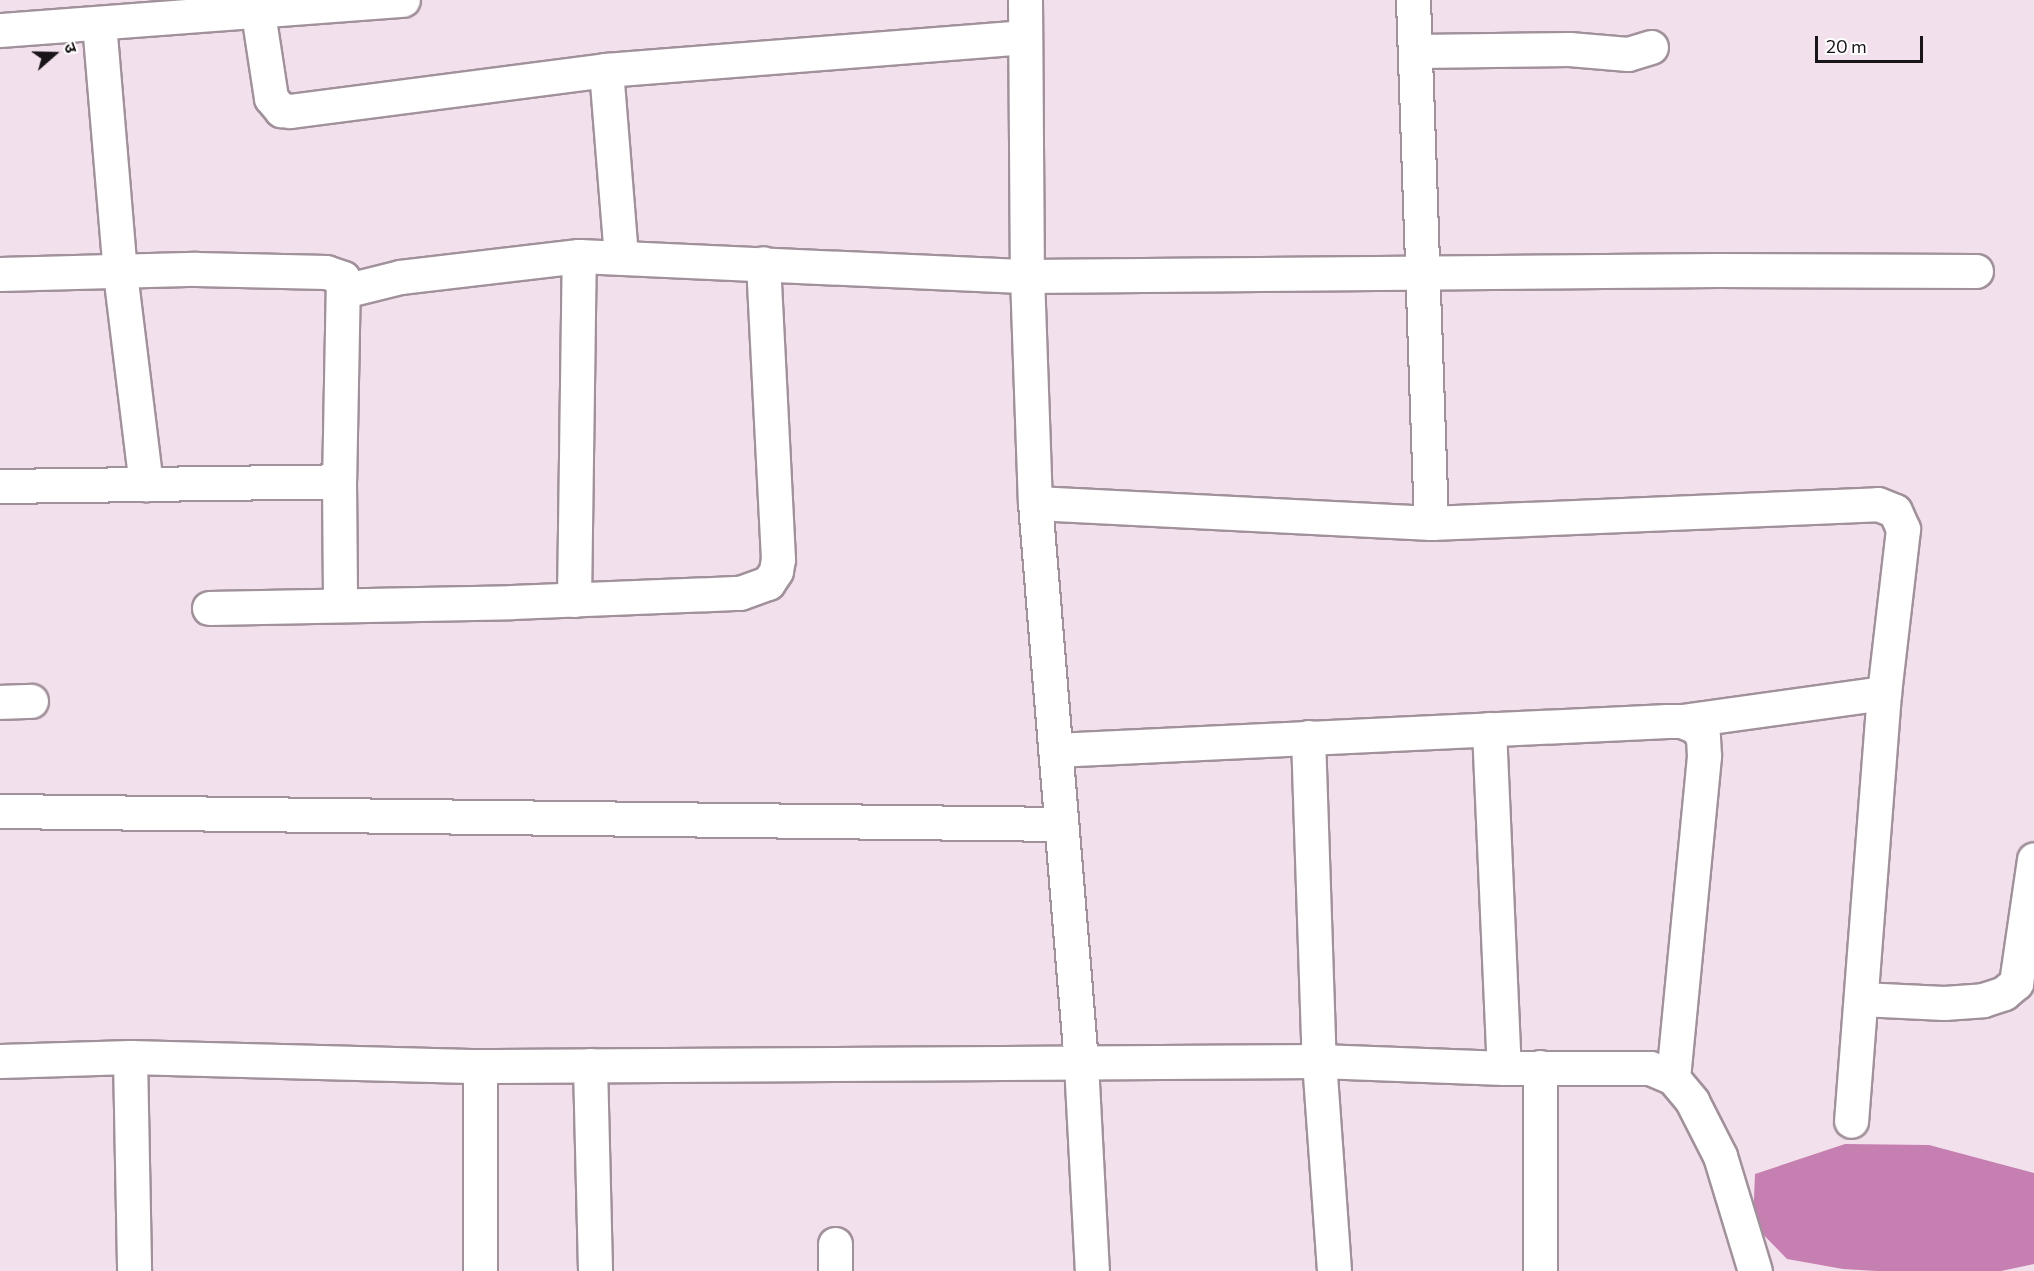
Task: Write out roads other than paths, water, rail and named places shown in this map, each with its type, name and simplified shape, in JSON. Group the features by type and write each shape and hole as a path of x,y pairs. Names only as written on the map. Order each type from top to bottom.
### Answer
{"street":[{"path":"0,30 258,13 403,0"},
{"path":"1024,0 1027,276 1035,502 1081,1063 1092,1271"},
{"path":"1413,0 1417,51 1431,523"},
{"path":"258,13 271,98 281,110 606,70 1025,37"},
{"path":"99,23 120,273 146,484"},
{"path":"1417,51 1569,50 1628,54 1652,47"},
{"path":"606,70 621,256"},
{"path":"345,291 400,277 579,256 621,256 1027,276 1976,271"},
{"path":"574,600 579,256"},
{"path":"209,608 574,600 740,592 768,583 776,571 778,559 763,263"},
{"path":"0,274 120,273 196,269 326,272 343,278 345,291 339,481 340,606"},
{"path":"0,486 339,481"},
{"path":"1035,502 1431,523 1878,504 1895,511 1903,529 1884,693 1851,1121"},
{"path":"1055,750 1682,721 1884,693"},
{"path":"1673,1078 1704,756 1703,737 1696,728 1682,721"},
{"path":"1489,729 1504,1068"},
{"path":"1308,737 1319,1061 1334,1271"},
{"path":"0,811 1061,824"},
{"path":"1861,999 1944,1003 1983,1000 2004,993 2016,983 2034,859"},
{"path":"0,1061 130,1058 480,1066 1319,1061 1504,1068 1650,1068 1673,1078 1692,1101 1720,1156 1755,1271"},
{"path":"130,1058 134,1271"},
{"path":"590,1065 595,1271"},
{"path":"480,1066 480,1271"},
{"path":"1540,1067 1540,1271"}]}
